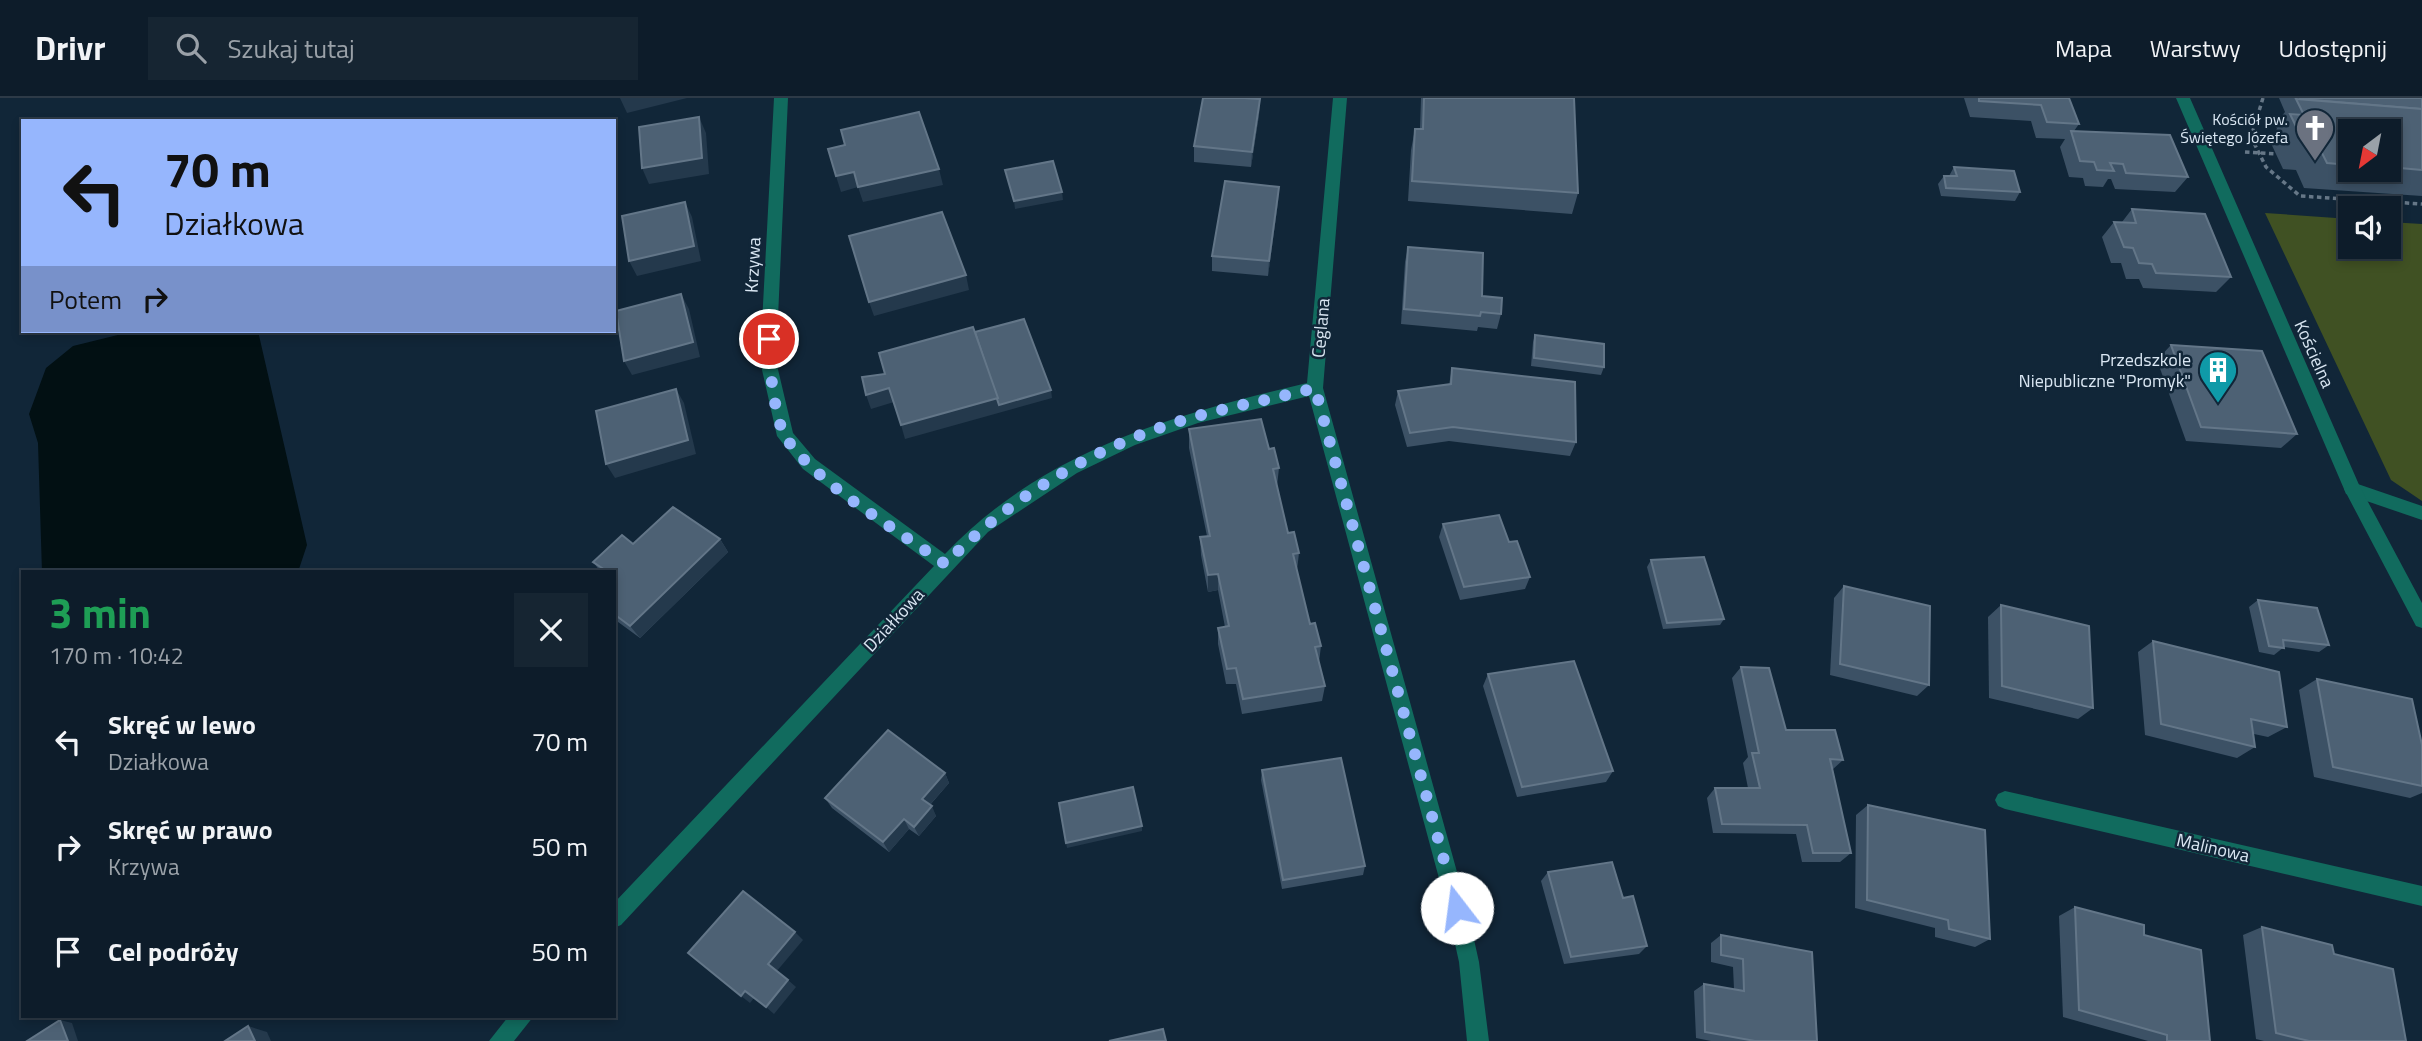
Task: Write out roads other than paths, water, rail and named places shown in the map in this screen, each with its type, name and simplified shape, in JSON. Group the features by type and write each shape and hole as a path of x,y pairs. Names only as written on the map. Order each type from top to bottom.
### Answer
{"street":[{"name":"Krzywa","path":"781,98 768,361 785,436 808,464 945,564"},
{"name":"Ceglana","path":"1340,98 1315,388 1457,908 1469,962 1478,1041"},
{"name":"Kościelna","path":"2183,98 2352,489 2422,620"},
{"name":"Działkowa","path":"616,916 982,527 1050,479 1128,440 1199,416 1315,388"},
{"path":"2352,489 2422,513"},
{"name":"Malinowa","path":"2004,800 2422,896"},
{"path":"500,1041 521,1018"}],"place":[{"name":"Kościół pw. Świętego Józefa","path":"2315,162"},
{"name":"Przedszkole Niepubliczne \"Promyk\"","path":"2218,404"}]}
